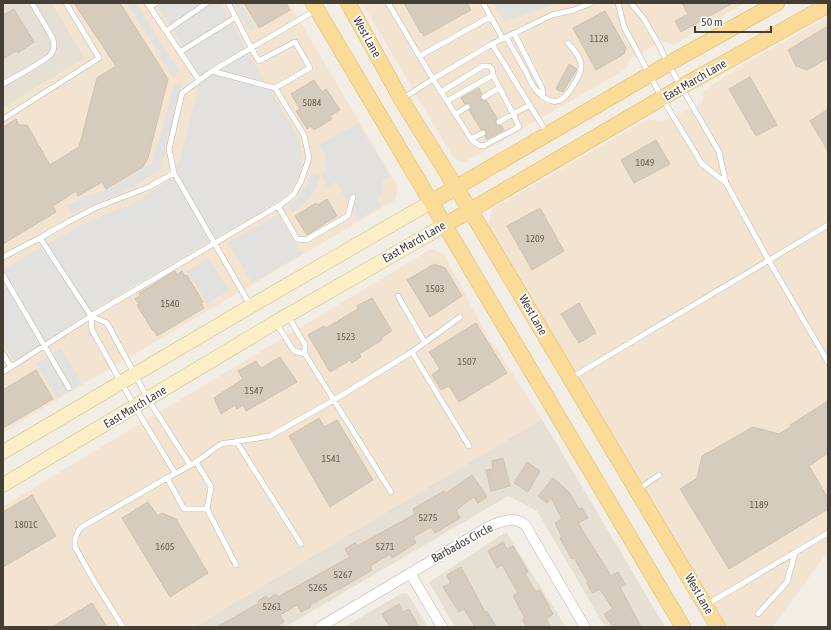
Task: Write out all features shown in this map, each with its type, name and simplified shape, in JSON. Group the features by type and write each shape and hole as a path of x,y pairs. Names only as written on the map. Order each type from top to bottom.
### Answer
{"main road":[{"name":"West Lane","path":"348,3 401,99 470,210 638,490 718,627"},
{"path":"3,452 668,64 778,3"},
{"name":"East March Lane","path":"3,485 445,224 681,87 828,5"},
{"path":"315,6 683,627"}],"street":[{"name":"Barbados Circle","path":"320,627 410,572 488,527 502,521 516,520 525,524 585,627"},
{"path":"410,572 442,627"}],"lane":[{"path":"3,84 45,59 52,52 54,44 52,37 32,3"},
{"path":"3,119 99,58 66,3"},
{"path":"156,3 148,5 199,80"},
{"path":"166,31 207,3"},
{"path":"228,3 259,61 294,42 310,68 275,88"},
{"path":"388,3 433,79 441,92 456,114 471,139 483,146 519,127 499,88 492,69 489,66 483,66 441,92"},
{"path":"483,3 490,17 538,93 549,100 555,101 565,99 580,73 581,63 568,43"},
{"path":"401,99 492,44 552,15 574,10 591,3"},
{"path":"618,3 624,27 662,98 702,164 726,183"},
{"path":"631,3 644,19 719,152 726,183 768,261 828,362"},
{"path":"251,306 174,173 169,149 182,93 212,71 251,48 315,6"},
{"path":"180,52 236,17"},
{"path":"420,56 490,17"},
{"path":"514,34 542,88 543,97"},
{"path":"492,44 548,134"},
{"path":"3,372 91,316 278,206 294,194 301,181 309,158 304,135 275,88 212,71"},
{"path":"447,101 493,75"},
{"path":"484,97 499,88"},
{"path":"499,122 530,105"},
{"path":"456,114 467,107"},
{"path":"471,139 483,132"},
{"path":"3,257 88,212 149,187 174,173"},
{"path":"278,206 297,239 306,240 346,217 348,215 353,197"},
{"path":"570,378 828,225"},
{"path":"40,238 91,316 92,330 135,407 175,473"},
{"path":"3,275 69,388"},
{"path":"398,296 425,343"},
{"path":"91,316 107,323 148,399 190,465"},
{"path":"123,627 94,581 75,547 76,538 80,528 196,462 221,444 270,436 334,400 412,352 460,317"},
{"path":"282,319 294,351 305,354"},
{"path":"282,319 305,345 305,354 391,492"},
{"path":"412,352 469,446"},
{"path":"3,354 11,367"},
{"path":"236,441 301,544"},
{"path":"196,462 211,487 207,509 236,565"},
{"path":"638,490 659,475"},
{"path":"166,478 184,509 207,509"},
{"path":"705,605 828,534"},
{"path":"758,614 787,582 795,553"}],"shaded area":[{"path":"3,3 52,3 85,58 3,108"},
{"path":"52,3 289,3 398,187 395,200 3,432 3,108 85,58"},
{"path":"127,3 136,3 179,70 174,79"},
{"path":"156,3 220,3 300,140 302,161 300,175 288,195 96,308 14,362 3,343 3,269 86,222 132,204 168,181 180,158 198,90 189,57"},
{"path":"233,3 241,3 256,27 250,31"},
{"path":"362,3 745,3 674,45 662,41 630,59 626,69 465,162 454,159"},
{"path":"493,3 561,3 504,21"},
{"path":"828,17 828,551 773,627 727,627 488,226 492,209 648,119 661,122 701,104 704,91 740,66"},
{"path":"182,84 160,170 120,194 72,213 65,205 113,187 152,163 174,85"},
{"path":"358,123 390,176 382,181 384,187 383,193 377,199 381,206 358,220 336,182 327,187 321,174 327,170 324,152 320,144"},
{"path":"311,174 320,176 316,189 307,201 293,213 288,205 298,198 306,186"},
{"path":"278,214 302,254 252,283 228,243"},
{"path":"431,249 443,253 484,330 542,419 194,627 3,627 3,506"},
{"path":"209,258 229,291 207,304 187,271"},
{"path":"61,348 82,383 57,398 36,363"},
{"path":"542,419 665,627 605,627 537,511 508,496 285,627 194,627"},
{"path":"506,532 566,627 455,627 429,582"},
{"path":"402,593 408,594 428,627 344,627"}],"building":[{"path":"74,3 120,3 168,79 148,158 143,167 106,189 102,182 78,196 76,191 53,206 56,212 3,244 3,127 16,119 19,125 27,125 50,165 79,147 97,78 116,66"},
{"path":"244,3 286,3 290,10 259,28"},
{"path":"404,3 467,3 471,10 424,36"},
{"path":"682,3 733,3 681,32 675,21 688,14"},
{"path":"14,9 34,42 18,53 17,50 3,59 3,15"},
{"path":"605,11 626,48 624,54 596,70 573,28"},
{"path":"828,26 828,58 807,70 796,66 788,50"},
{"path":"569,64 577,69 563,92 556,89"},
{"path":"750,77 777,125 756,136 729,89"},
{"path":"314,80 322,92 326,89 340,110 330,116 332,119 314,130 311,126 307,129 296,111 300,109 291,94"},
{"path":"479,88 482,94 480,97 481,99 484,101 486,100 497,118 495,122 496,124 499,126 501,125 504,130 487,139 485,136 487,134 486,131 484,129 481,130 469,110 471,105 468,103 465,104 461,98"},
{"path":"828,109 828,151 810,121"},
{"path":"656,140 670,164 634,183 621,160"},
{"path":"327,199 337,216 307,235 295,216 316,203 318,205"},
{"path":"540,208 564,251 532,270 507,226"},
{"path":"434,264 445,268 462,296 430,317 407,280"},
{"path":"175,271 177,275 182,271 185,276 187,275 203,302 201,303 204,308 157,336 137,305 139,304 135,299 140,296 139,293"},
{"path":"372,298 392,331 381,338 382,340 359,354 361,357 352,363 350,360 330,372 308,335 324,326 326,328 358,309 357,306"},
{"path":"579,303 596,333 579,343 561,314"},
{"path":"476,323 507,373 459,402 449,386 441,390 432,375 440,369 429,352"},
{"path":"280,357 297,382 246,411 243,405 237,409 235,405 221,414 214,398 243,379 238,371 256,361 261,368"},
{"path":"36,370 53,399 3,428 3,390"},
{"path":"828,401 828,453 809,466 828,498 828,509 729,569 680,489 697,478 702,456 753,427 779,434 791,427 790,425"},
{"path":"319,418 324,427 337,420 373,480 330,507 289,436"},
{"path":"503,458 510,486 491,491 486,470 493,469 492,461"},
{"path":"527,462 540,471 528,492 514,483"},
{"path":"472,475 487,497 478,503 474,497 456,510 460,518 435,533 431,527 413,537 416,543 392,558 390,554 370,566 372,570 310,605 311,607 301,612 297,605 280,615 284,622 275,627 217,627 259,603 258,601 266,596 268,599 276,594 278,597 350,557 345,549 355,543 357,546 415,514 413,509 444,491 445,494"},
{"path":"553,478 569,492 579,509 582,508 588,518 578,523 611,576 618,572 625,584 620,587 641,627 613,627 604,614 613,609 600,589 592,593 587,583 588,582 560,538 562,537 555,523 562,519 551,498 547,503 538,496"},
{"path":"32,495 56,536 3,567 3,512"},
{"path":"148,502 158,516 162,513 176,519 208,573 170,597 122,518"},
{"path":"503,542 507,549 513,546 528,572 525,574 536,592 540,590 553,614 546,619 551,627 527,627 522,620 525,618 513,596 518,593 502,565 497,568 488,551"},
{"path":"461,567 485,612 487,611 496,627 475,627 464,609 459,612 443,587 451,583 447,575"},
{"path":"92,603 107,627 52,627"},
{"path":"399,604 403,612 409,609 419,627 390,627 382,614"}]}
